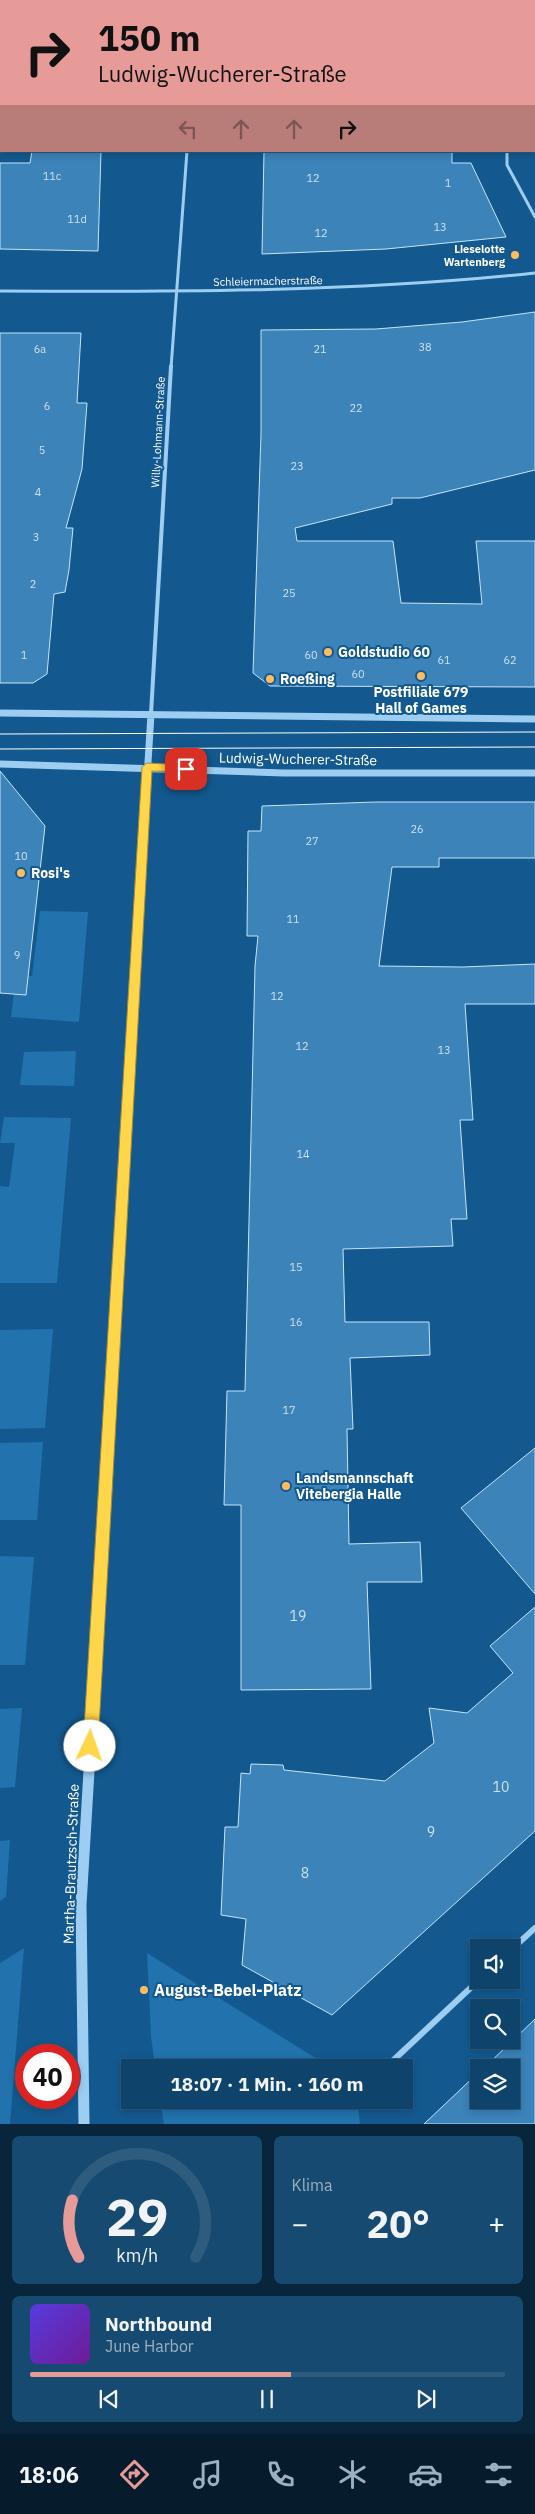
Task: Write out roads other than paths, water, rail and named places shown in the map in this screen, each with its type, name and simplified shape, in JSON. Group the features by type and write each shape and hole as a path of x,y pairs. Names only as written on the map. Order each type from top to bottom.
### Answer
{"street":[{"name":"Willy-Lohmann-Straße","path":"151,714 175,292 187,152"},
{"path":"507,152 507,165 535,218"},
{"name":"Schleiermacherstraße","path":"0,291 175,292 384,286 480,280 535,272"},
{"path":"0,713 535,719"},
{"path":"147,767 151,714"},
{"name":"Ludwig-Wucherer-Straße","path":"0,764 147,767 284,773 535,773"},
{"name":"Martha-Brautzsch-Straße","path":"84,2124 81,1905 147,767"},
{"path":"520,1942 535,1928"},
{"path":"395,2059 470,1988"}],"tram line":[{"path":"0,734 535,732"},
{"path":"0,749 535,747"}],"place":[{"name":"Lieselotte Wartenberg","path":"515,255"},
{"name":"Goldstudio 60","path":"328,652"},
{"name":"Postfiliale 679 Hall of Games","path":"421,676"},
{"name":"Roeßing","path":"270,679"},
{"name":"Rosi's","path":"21,873"},
{"name":"Landsmannschaft Vitebergia Halle","path":"286,1486"},
{"name":"August-Bebel-Platz","path":"144,1990"}]}
